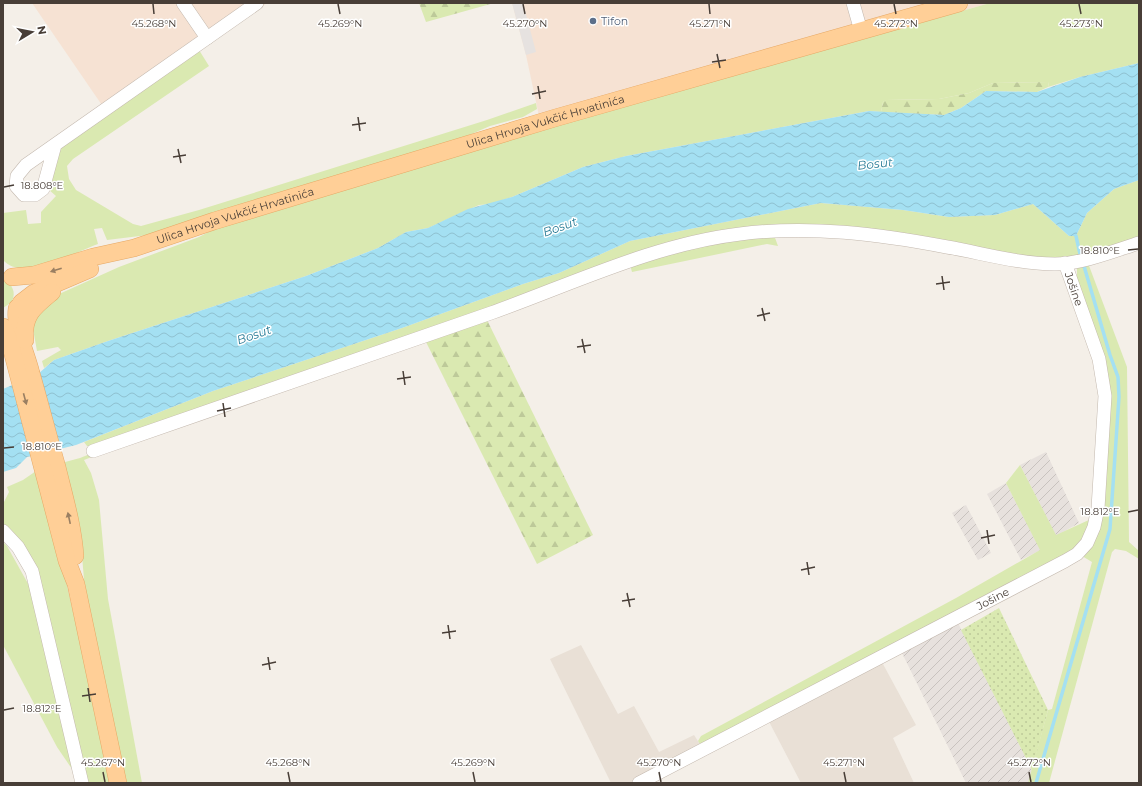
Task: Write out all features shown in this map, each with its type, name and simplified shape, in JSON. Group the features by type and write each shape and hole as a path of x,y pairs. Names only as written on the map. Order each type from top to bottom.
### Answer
{"main road":[{"name":"Ulica Hrvoja Vukčić Hrvatinića","path":"6,273 34,276 134,248 214,221 555,118 959,3"},
{"name":"Ulica Hrvoja Vukčić Hrvatinića","path":"14,309 34,293 108,262 134,248"},
{"path":"6,273 21,288 14,309 21,360 55,484 67,561 76,584 118,783"},
{"path":"21,360 25,328 30,312 36,304 68,278"},
{"path":"3,327 21,360"}],"street":[{"path":"183,3 207,38"},
{"path":"55,145 257,3"},
{"path":"853,3 861,31"},
{"path":"93,451 380,353 556,290 636,259 706,240 760,232 820,231 870,235 1028,262 1055,264 1093,257 1139,243"},
{"name":"Jošine","path":"638,783 1065,561 1077,554 1087,543 1094,527 1098,508 1106,396 1099,359 1065,263"},
{"path":"3,531 18,547 32,571 82,783"}],"shaded area":[{"path":"32,3 267,3 108,114"},
{"path":"512,3 990,3 542,130 526,55"},
{"path":"512,3 523,3 536,52 526,55"},
{"path":"1046,452 1079,523 1056,536 1020,465"},
{"path":"1006,483 1041,550 1021,560 987,494"},
{"path":"966,505 991,553 978,560 952,513"},
{"path":"957,621 1032,770 1028,783 966,783 900,649"},
{"path":"581,645 618,714 634,706 659,752 694,735 705,752 644,783 611,783 550,659"},
{"path":"877,653 916,725 893,738 914,783 801,783 764,712"}],"green space":[{"path":"419,3 494,3 426,22"},
{"path":"990,3 1139,3 1139,63 1080,77 1048,87 1049,82 993,83 969,93 939,99 887,100 883,102 881,112 869,111 626,156 583,167 512,197 490,204 479,205 428,228 406,232 378,248 306,276 108,341 54,360 44,368 42,361 61,350 58,347 37,351 33,329 35,314 48,299 119,267 199,237 218,227 542,130"},
{"path":"199,50 209,66 73,159 67,166 69,179 76,190 133,224 141,226 199,210 487,120 536,103 537,109 523,117 490,126 453,142 148,235 107,240 102,228 94,229 98,244 49,264 23,268 12,266 3,260 3,213 26,210 28,224 41,223 41,212 56,196 48,189 59,151 62,147"},
{"path":"1049,82 1048,87 1037,92 986,91 961,108 944,115 881,112 883,102 886,100 939,99 969,93 993,83"},
{"path":"1139,180 1139,238 1073,257 1040,258 881,231 706,236 93,446 87,446 84,442 213,391 402,328 523,284 559,273 630,241 821,203 903,210 949,217 995,215 1033,204 1069,236 1076,236 1087,213 1114,189"},
{"path":"774,235 778,246 767,244 632,272 630,265 678,250"},
{"path":"1088,263 1127,367 1129,542 1139,551 1139,559 1126,551 1115,549 1112,552 1049,783 1028,783 1048,710 1052,709 1092,562 1082,556 1095,539 1110,408 1110,384 1077,280 1077,267"},
{"path":"3,281 11,286 14,295 12,302 3,308"},
{"path":"486,318 593,535 537,564 426,342"},
{"path":"107,451 84,460 91,473 99,500 108,599 142,783 126,783 86,603 81,544 61,559 112,783 86,783 34,564 21,542 13,532 3,524 3,504 9,492 7,487 23,480 39,469 90,454"},
{"path":"1020,465 1056,535 1091,519 1090,525 1076,550 700,744 698,741 701,736 956,598 1040,550 1006,483"},
{"path":"3,542 7,546 31,589 72,769 57,747 3,645"},
{"path":"999,608 1048,710 1032,770 961,630"}],"water":[{"name":"Bosut","path":"1139,63 1139,180 1114,189 1087,213 1076,236 1069,236 1033,204 995,215 949,217 903,210 821,203 630,241 559,273 523,284 402,328 213,391 76,445 27,457 16,468 3,472 3,389 38,374 54,360 306,276 378,248 406,232 428,228 468,209 512,197 583,167 626,156 869,111 944,115 961,108 986,91 1037,92 1080,77"}],"waterway":[{"path":"1076,236 1080,254"},
{"path":"1036,783 1110,529 1119,397 1118,377 1110,355 1084,266"}],"place":[{"name":"Tifon","path":"593,21"}]}
